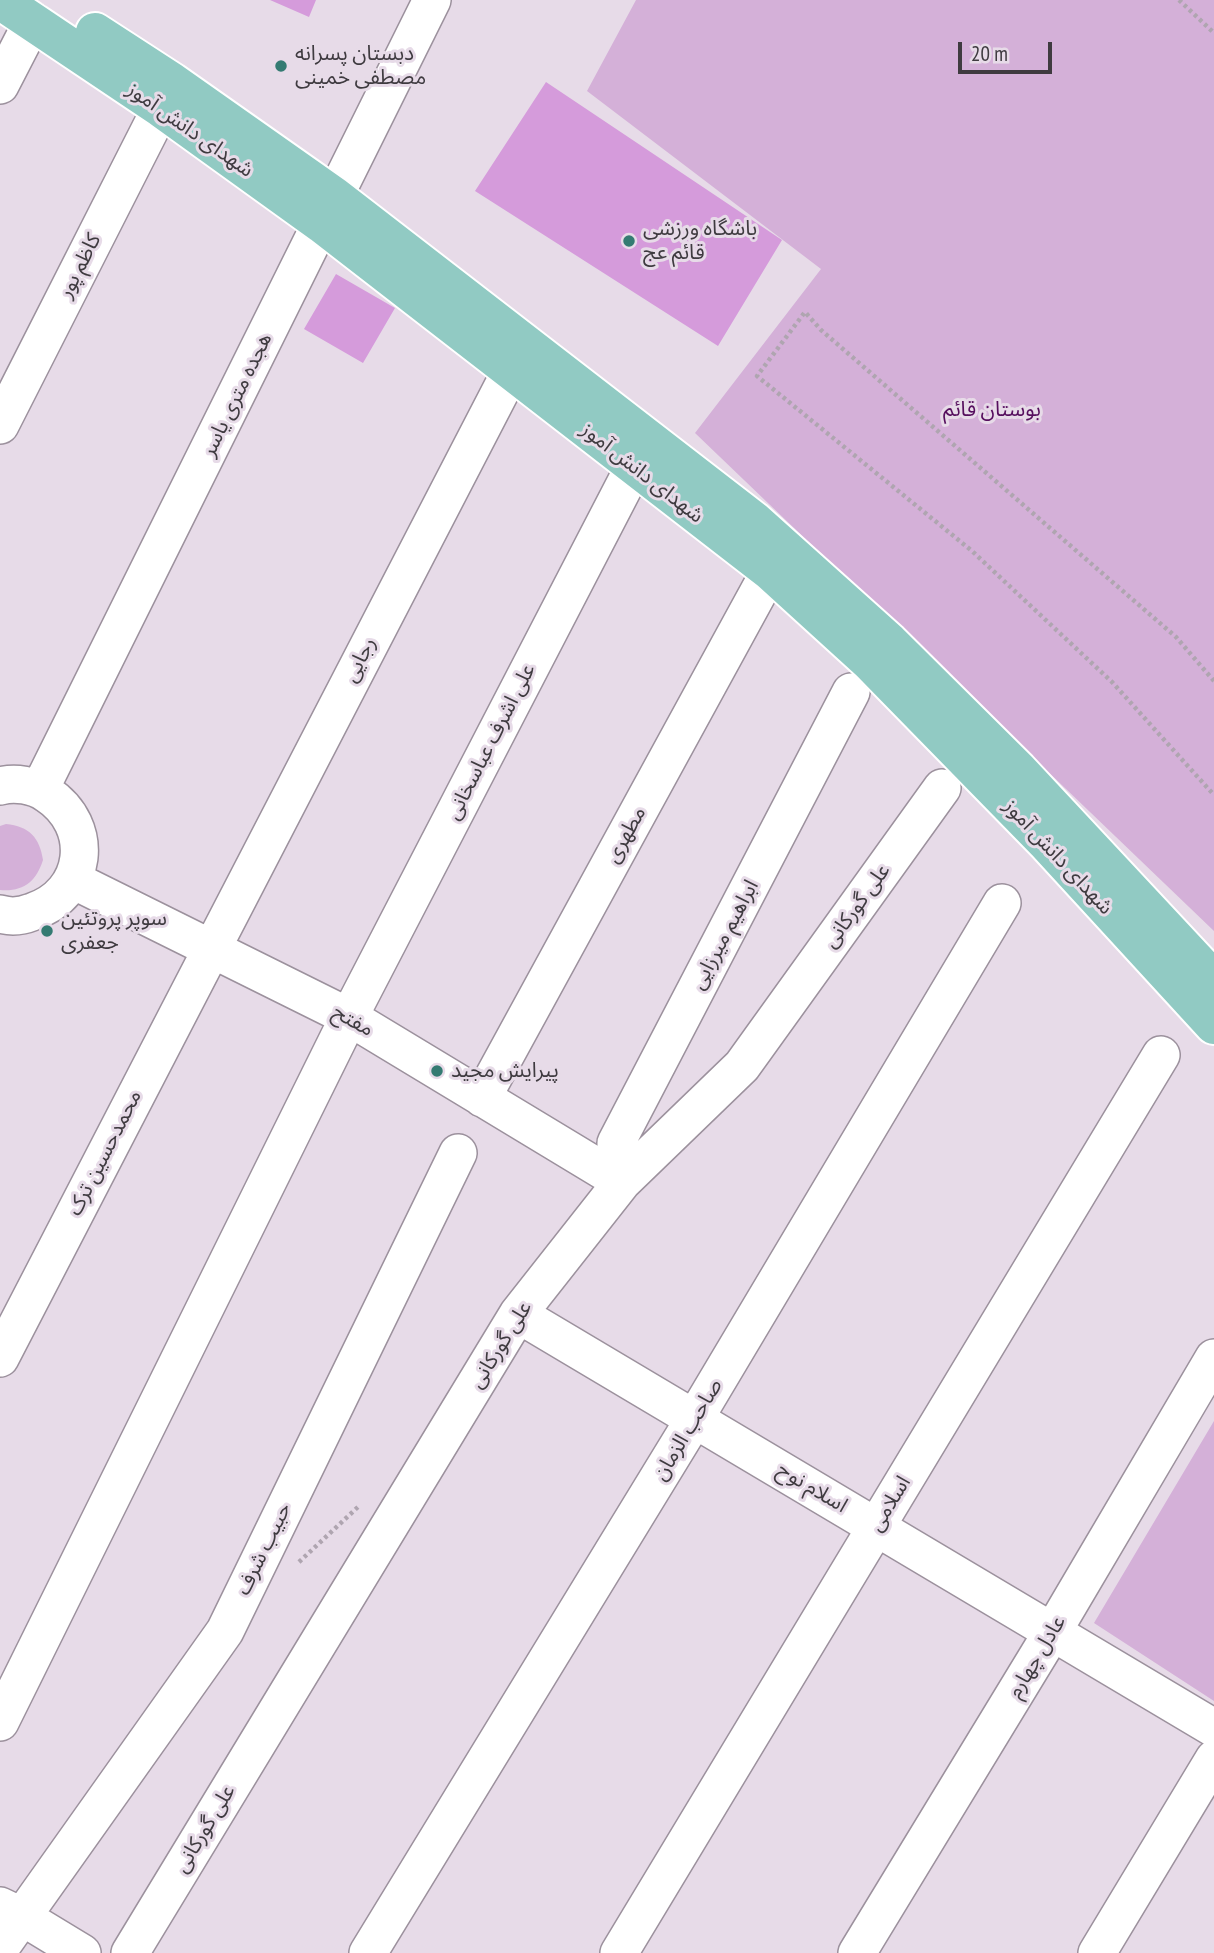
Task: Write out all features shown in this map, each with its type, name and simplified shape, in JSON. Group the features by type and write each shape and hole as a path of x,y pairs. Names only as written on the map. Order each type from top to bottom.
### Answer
{"main road":[{"name":"شهدای دانش آموز","path":"0,0 39,10 161,108 328,210 511,371 634,467 779,562 870,662 1046,842 1214,1026"},
{"path":"39,10 172,82 328,210 753,520 779,562 889,642 1018,770 1214,980"}],"street":[{"name":"هجده متری یاسر","path":"40,789 432,0"},
{"path":"0,85 39,10"},
{"name":"کاظم پور","path":"0,425 161,108"},
{"name":"رجایی","path":"210,949 511,371"},
{"name":"علی اشرف عباسخانی","path":"0,1722 349,1017 634,467"},
{"name":"مطهری","path":"482,1098 779,562"},
{"name":"ابراهیم میرزایی","path":"622,1182 616,1143 851,692"},
{"path":"0,786 23,785 40,789 58,801 72,818 79,838 79,859 73,880 61,896 45,908 25,915 0,914"},
{"name":"علی گورکانی","path":"130,1953 518,1314 622,1182 742,1066 942,788"},
{"name":"مفتح","path":"73,880 349,1017 622,1182"},
{"name":"صاحب الزمان","path":"369,1953 695,1418 1002,903"},
{"name":"محمدحسین ترک","path":"0,1357 210,949"},
{"name":"اسلامی","path":"619,1953 1161,1055"},
{"name":"حبیب شرف","path":"0,1948 10,1911 225,1631 458,1153"},
{"name":"اسلام نوح","path":"518,1314 1214,1728"},
{"name":"عادل چهارم","path":"857,1953 1214,1358"},
{"path":"1097,1953 1214,1759"},
{"path":"10,1911 82,1953"}],"path":[{"path":"1179,0 1214,33"},
{"path":"1214,681 1176,637 821,330 805,312 757,376 972,551 1112,682 1214,795"},
{"path":"296,1564 368,1497"}],"green space":[{"name":"بوستان قائم","path":"636,0 1214,0 1214,931 695,433 821,269 587,91"},
{"path":"6,824 21,827 32,834 39,845 43,860 37,874 28,884 15,889 0,890 0,826"},
{"path":"1214,1421 1214,1701 1094,1623"}],"building":[{"path":"270,0 316,0 309,17"},
{"path":"546,82 782,240 718,346 475,191"},
{"path":"336,274 395,308 363,363 304,329"}],"place":[{"name":"دبستان پسرانه مصطفی خمینی","path":"281,66"},
{"name":"باشگاه ورزشی قائم عج","path":"629,241"},
{"name":"سوپر پروتئین جعفری","path":"47,931"},
{"name":"پیرایش مجید","path":"437,1071"}]}
